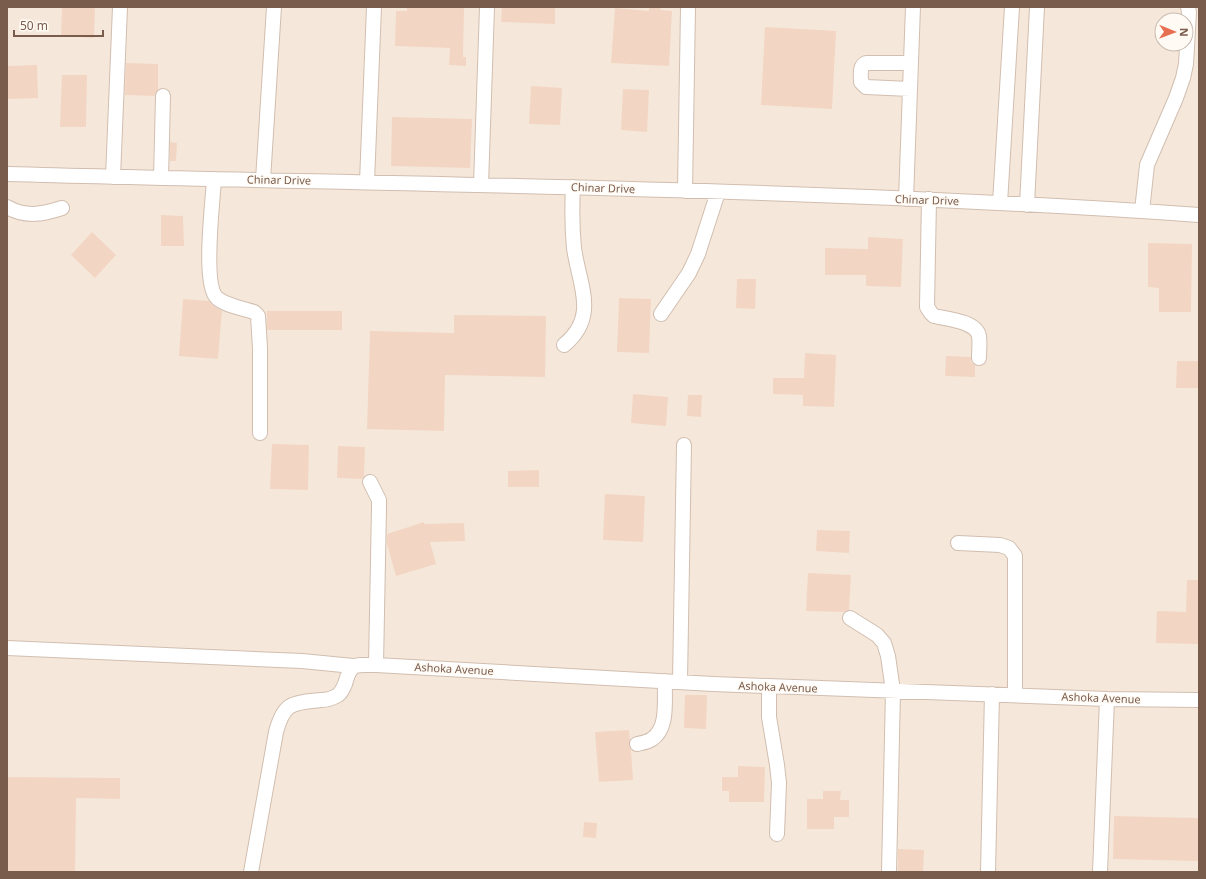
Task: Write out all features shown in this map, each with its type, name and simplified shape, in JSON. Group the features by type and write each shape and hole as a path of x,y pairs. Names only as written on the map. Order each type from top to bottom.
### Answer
{"street":[{"path":"113,177 120,7"},
{"path":"263,180 274,7"},
{"path":"367,182 374,7"},
{"path":"481,185 487,7"},
{"path":"685,191 688,7"},
{"path":"906,199 913,7"},
{"path":"1000,203 1012,7"},
{"path":"1027,205 1037,7"},
{"path":"1142,211 1147,165 1183,78 1186,57 1188,7"},
{"path":"910,89 866,87 861,82 861,72 862,66 866,62 911,64"},
{"path":"161,178 163,96"},
{"name":"Chinar Drive","path":"7,174 573,187 929,199 1199,215"},
{"path":"214,179 209,247 211,287 216,297 254,312 258,316 260,348 260,433"},
{"path":"564,345 578,332 583,317 584,302 583,286 573,234 573,187"},
{"path":"661,314 689,273 698,254 718,192"},
{"path":"929,199 927,307 934,316 967,323 977,330 979,336 979,358"},
{"path":"7,207 23,214 44,214 62,208"},
{"path":"680,682 684,445"},
{"path":"370,482 378,500 379,507 376,665"},
{"path":"958,543 1000,545 1009,548 1015,556 1015,695"},
{"path":"850,618 877,635 884,643 888,656 893,691 889,872"},
{"name":"Ashoka Avenue","path":"7,648 302,661 355,666 376,665 769,686 1107,699 1199,700"},
{"path":"251,872 276,732 280,718 285,710 292,704 323,700 337,695 343,688 348,673 355,666"},
{"path":"637,744 652,739 660,732 664,716 665,681"},
{"path":"769,686 769,717 779,783 777,834"},
{"path":"988,872 992,694"},
{"path":"1100,872 1107,699"}],"shaded area":[{"path":"7,7 1199,7 1199,872 7,872"}],"building":[{"path":"62,7 95,7 94,38 61,36"},
{"path":"407,7 464,7 463,57 466,57 466,66 449,65 450,48 395,46 396,11 407,11"},
{"path":"502,7 555,7 555,24 501,22"},
{"path":"649,7 661,7 660,10 672,11 669,66 611,63 615,8 649,11"},
{"path":"765,27 836,31 832,109 761,105"},
{"path":"126,63 158,64 158,90 154,96 125,95"},
{"path":"37,65 38,98 7,99 7,66"},
{"path":"62,75 87,75 86,127 60,127"},
{"path":"531,86 562,88 560,125 529,124"},
{"path":"623,89 649,90 647,132 621,130"},
{"path":"392,117 472,119 470,168 391,166"},
{"path":"170,142 177,143 176,161 170,161"},
{"path":"161,215 183,216 184,246 161,246"},
{"path":"92,232 116,255 95,278 71,255"},
{"path":"868,237 903,239 901,287 866,286 866,275 825,275 825,248 868,249"},
{"path":"1148,243 1192,244 1191,312 1159,312 1159,288 1148,287"},
{"path":"737,279 756,279 755,309 736,308"},
{"path":"619,298 651,299 649,353 617,352"},
{"path":"183,299 209,301 212,305 222,311 218,359 179,356"},
{"path":"267,311 342,311 342,330 267,330"},
{"path":"454,315 546,316 545,377 445,375 444,431 367,429 370,331 454,333"},
{"path":"805,353 836,355 834,407 803,406 803,395 773,394 773,378 804,378"},
{"path":"946,356 971,357 971,362 975,365 975,377 945,376"},
{"path":"1177,361 1199,361 1199,388 1176,388"},
{"path":"633,394 668,397 666,426 631,423"},
{"path":"688,395 702,395 701,417 687,416"},
{"path":"272,444 309,445 308,490 270,489"},
{"path":"338,446 365,447 364,476 362,479 337,478"},
{"path":"539,470 539,487 508,487 508,471"},
{"path":"605,494 645,496 643,542 603,540"},
{"path":"424,522 424,524 464,523 465,541 430,542 436,564 396,576 387,544 387,534"},
{"path":"817,530 850,531 849,553 816,551"},
{"path":"808,573 851,575 849,610 844,612 806,611"},
{"path":"1187,580 1199,580 1199,644 1156,643 1157,611 1186,612"},
{"path":"685,695 707,695 706,729 684,728"},
{"path":"629,730 633,780 599,782 595,732"},
{"path":"738,766 765,767 764,802 729,802 729,791 722,791 722,777 738,777"},
{"path":"7,777 120,778 120,799 76,798 75,872 7,872"},
{"path":"823,791 841,791 840,800 849,800 849,817 834,817 834,829 807,829 807,799 823,799"},
{"path":"1114,816 1199,818 1199,861 1113,859"},
{"path":"584,822 597,823 596,838 583,837"},
{"path":"898,849 924,850 923,872 898,872"}]}
